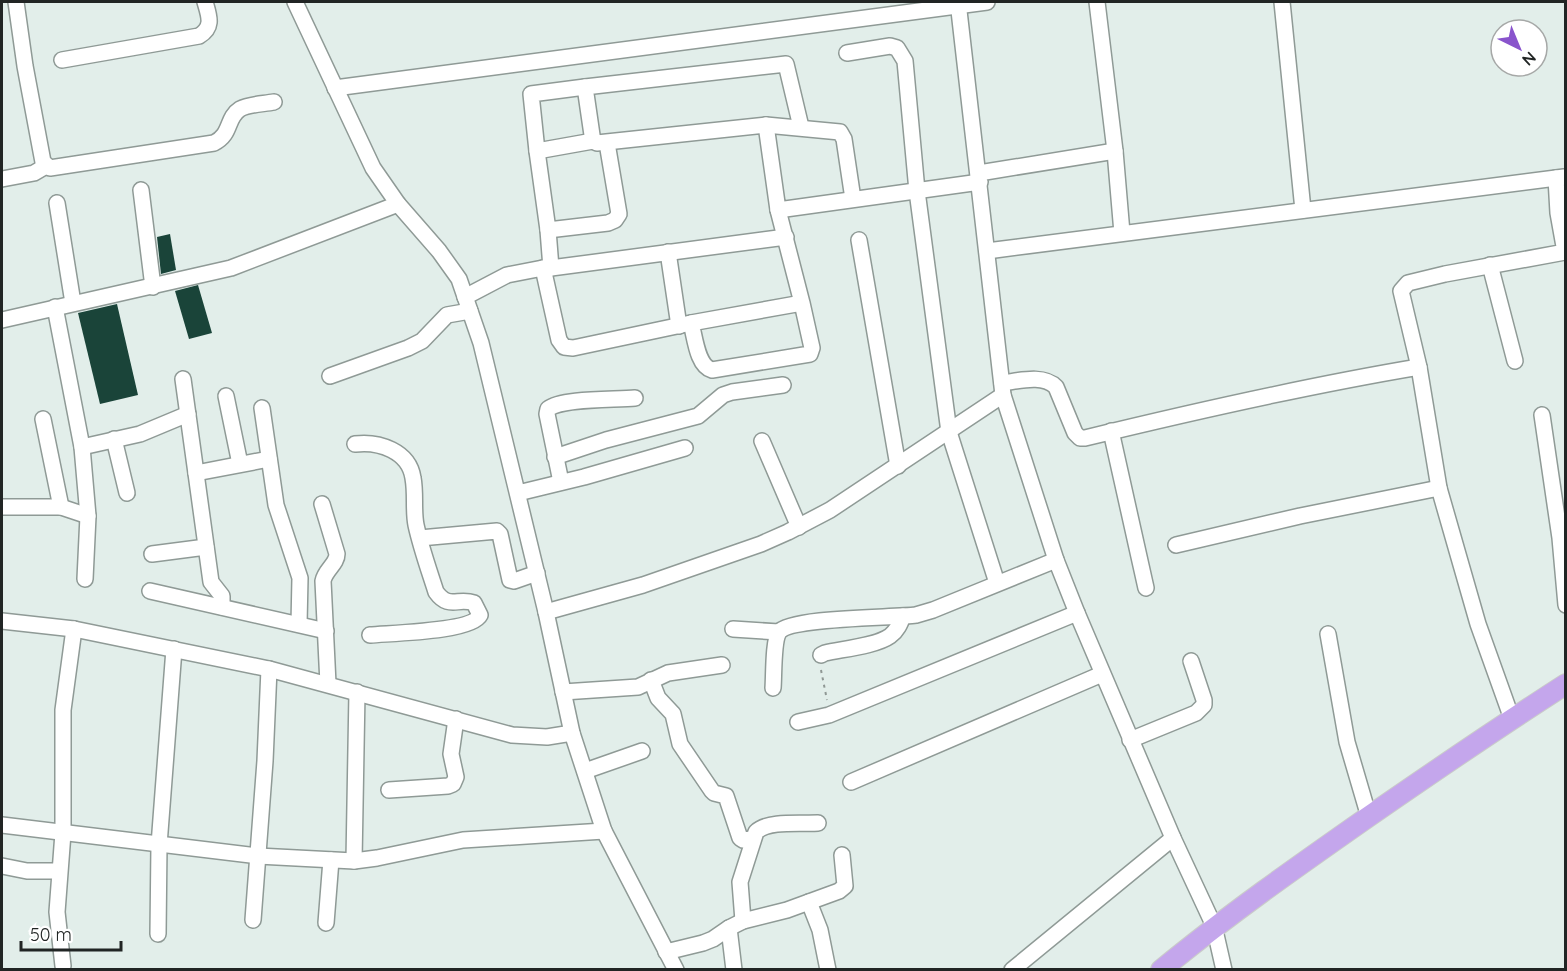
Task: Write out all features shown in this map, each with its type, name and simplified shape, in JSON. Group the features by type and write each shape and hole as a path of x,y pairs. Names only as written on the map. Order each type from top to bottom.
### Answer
{"main road":[{"path":"1161,969 1214,926 1369,817 1566,684"}],"street":[{"path":"16,2 43,162 50,168 214,143 225,136 231,119 242,108 274,102"},
{"path":"62,60 199,36 209,27 210,20 205,2"},
{"path":"295,2 373,168 398,204 440,251 459,279 481,343 537,573 572,733 604,831 676,969"},
{"path":"335,88 958,3 987,2"},
{"path":"1096,2 1115,151 1122,233"},
{"path":"1282,2 1303,210"},
{"path":"958,3 1003,389 1056,560 1130,740 1214,926 1224,969"},
{"path":"847,54 890,46 897,48 905,61 917,191 949,432 997,583"},
{"path":"801,128 786,64 531,94 548,230 547,268 559,340 564,347 573,348 802,303"},
{"path":"548,230 608,223 615,220 619,214 585,87"},
{"path":"537,151 600,142 766,125 835,131 843,135 854,200"},
{"path":"668,252 685,325 706,368 712,370 810,354 812,348 802,303 778,210 766,125"},
{"path":"778,210 917,191 1115,151"},
{"path":"2,179 34,173 45,166"},
{"path":"987,251 1561,177 1558,213 1565,254 1490,265 1408,283 1401,291 1419,367 1439,488 1478,624 1512,719"},
{"path":"141,190 153,287"},
{"path":"57,203 73,303"},
{"path":"2,320 231,268 398,204"},
{"path":"330,376 408,348 422,340 442,318 467,304 507,275 786,237"},
{"path":"859,240 898,466"},
{"path":"1490,265 1515,361"},
{"path":"55,307 82,447 88,516 85,579"},
{"path":"546,612 643,585 761,544 799,526 830,510 949,432 1003,389 1041,380 1051,382 1056,387 1075,434 1080,438 1085,438 1251,399 1419,367"},
{"path":"183,379 211,582 222,596 222,607"},
{"path":"555,457 606,440 698,416 723,395 732,392 783,386"},
{"path":"226,396 240,464"},
{"path":"561,482 547,414 550,407 577,401 635,398"},
{"path":"262,408 276,505 300,578 299,624"},
{"path":"82,447 148,431 188,414"},
{"path":"1542,415 1560,538 1566,605"},
{"path":"43,419 62,507"},
{"path":"1111,431 1146,588"},
{"path":"114,439 127,493"},
{"path":"762,441 799,526"},
{"path":"355,444 383,445 394,451 408,464 414,479 414,512 436,592 448,603 470,601 474,603 480,615 479,619 443,630 370,635"},
{"path":"518,493 685,448"},
{"path":"196,473 269,459"},
{"path":"1176,545 1300,516 1439,488"},
{"path":"322,504 337,554 337,558 326,572 323,581 328,684"},
{"path":"2,507 62,507 88,516"},
{"path":"420,538 498,531 510,580 514,581 537,573"},
{"path":"152,554 206,547"},
{"path":"773,687 777,637 779,633 793,624 903,616 933,610 1056,560"},
{"path":"150,591 326,631"},
{"path":"798,723 829,715 1077,613"},
{"path":"821,656 891,636 898,628 903,616"},
{"path":"2,621 74,629 269,669 513,735 547,737 572,733"},
{"path":"63,966 57,923 63,833 63,710 74,629"},
{"path":"733,629 779,633"},
{"path":"1328,634 1350,756 1369,817"},
{"path":"158,934 159,845 174,649"},
{"path":"1130,740 1196,713 1204,705 1191,661"},
{"path":"563,692 638,687 651,680 686,670 722,665"},
{"path":"253,920 269,669"},
{"path":"851,782 1102,674"},
{"path":"651,680 658,698 673,714 678,738 684,752 714,794 726,796 740,838 752,839"},
{"path":"354,861 357,692"},
{"path":"389,790 453,784 456,777 451,754 456,719"},
{"path":"585,771 642,751"},
{"path":"734,969 739,888 752,839 760,828 769,825 818,823"},
{"path":"2,825 258,856 354,861 463,840 604,831"},
{"path":"1012,969 1173,838"},
{"path":"666,952 714,939 736,924 778,913 839,891 845,886 842,855"},
{"path":"326,923 331,860"},
{"path":"2,866 27,871 59,871"},
{"path":"809,902 820,930 828,969"}],"path":[{"path":"821,656 829,715"}],"building":[{"path":"170,234 176,270 161,274 157,237"},
{"path":"198,285 212,333 189,339 175,291"},
{"path":"117,304 138,395 100,404 78,313"}]}
